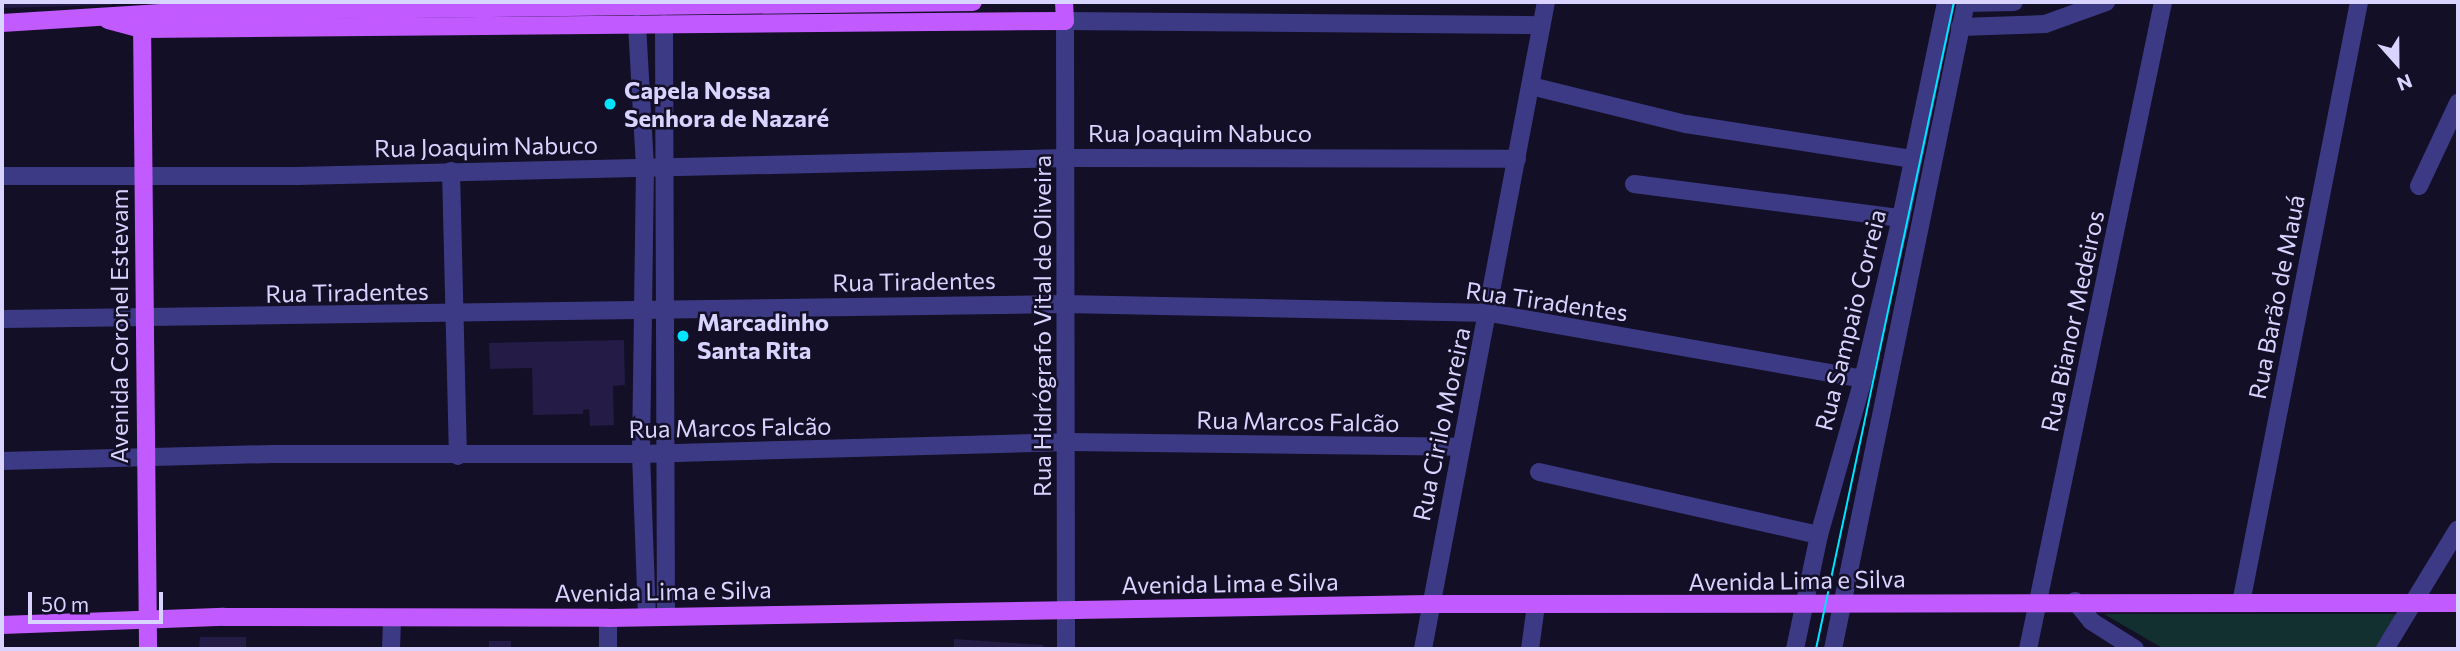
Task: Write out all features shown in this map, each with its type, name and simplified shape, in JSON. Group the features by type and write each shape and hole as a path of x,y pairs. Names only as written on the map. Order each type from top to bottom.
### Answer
{"main road":[{"path":"2,23 449,4 884,6 972,2"},
{"name":"Rua Hidrógrafo Vital de Oliveira","path":"1064,2 1065,21"},
{"path":"142,15 444,26 1065,21"},
{"name":"Avenida Coronel Estevam","path":"142,15 143,457 148,649"},
{"name":"Avenida Lima e Silva","path":"2,625 147,619 608,618 1429,604 1804,607 2039,601 2458,603"}],"street":[{"name":"Rua Cirilo Moreira","path":"1423,649 1429,604 1460,447 1490,313 1546,2"},
{"name":"Rua Sampaio Correia","path":"1795,649 1819,535 1863,379 1901,218 1946,2"},
{"path":"1966,2 2014,2"},
{"name":"Rua Sampaio Correia","path":"1833,649 1966,2"},
{"path":"1961,27 2045,24 2106,2"},
{"name":"Rua Bianor Medeiros","path":"2028,649 2163,2"},
{"name":"Rua Barão de Mauá","path":"2241,603 2359,2"},
{"path":"444,26 449,4"},
{"path":"1065,21 1540,25"},
{"name":"Rua Hidrógrafo Vital de Oliveira","path":"1065,21 1067,158 1064,304 1068,442 1066,649"},
{"path":"637,24 645,167 641,454 647,616"},
{"path":"664,24 666,616"},
{"path":"1531,86 1686,124 1912,159"},
{"path":"2419,186 2458,103"},
{"name":"Rua Joaquim Nabuco","path":"2,176 451,171 1067,158 1517,159"},
{"path":"451,171 458,456"},
{"path":"1634,184 1901,218"},
{"name":"Rua Tiradentes","path":"2,319 455,315 641,309 1064,304 1490,313 1863,379"},
{"name":"Rua Marcos Falcão","path":"2,461 143,457 641,454 1068,442 1460,447"},
{"path":"1539,472 1819,535"},
{"path":"2385,649 2458,529"},
{"path":"2076,601 2091,621 2135,649"},
{"path":"1530,649 1536,605"},
{"path":"608,618 608,649"},
{"path":"391,649 392,619"}],"green space":[{"path":"2104,614 2398,614 2375,649 2164,649"}],"building":[{"path":"2,2 112,2 112,5 2,8"},
{"path":"624,340 625,385 613,386 614,425 590,426 589,409 583,410 583,414 533,415 532,368 490,369 489,343"},
{"path":"200,637 246,637 246,649 199,649"},
{"path":"954,639 1043,645 1043,649 954,649"},
{"path":"489,641 511,641 511,649 489,649"}],"tram line":[{"path":"1816,649 1954,2"}],"place":[{"name":"Capela Nossa Senhora de Nazaré","path":"610,104"},
{"name":"Marcadinho Santa Rita","path":"683,336"}]}
